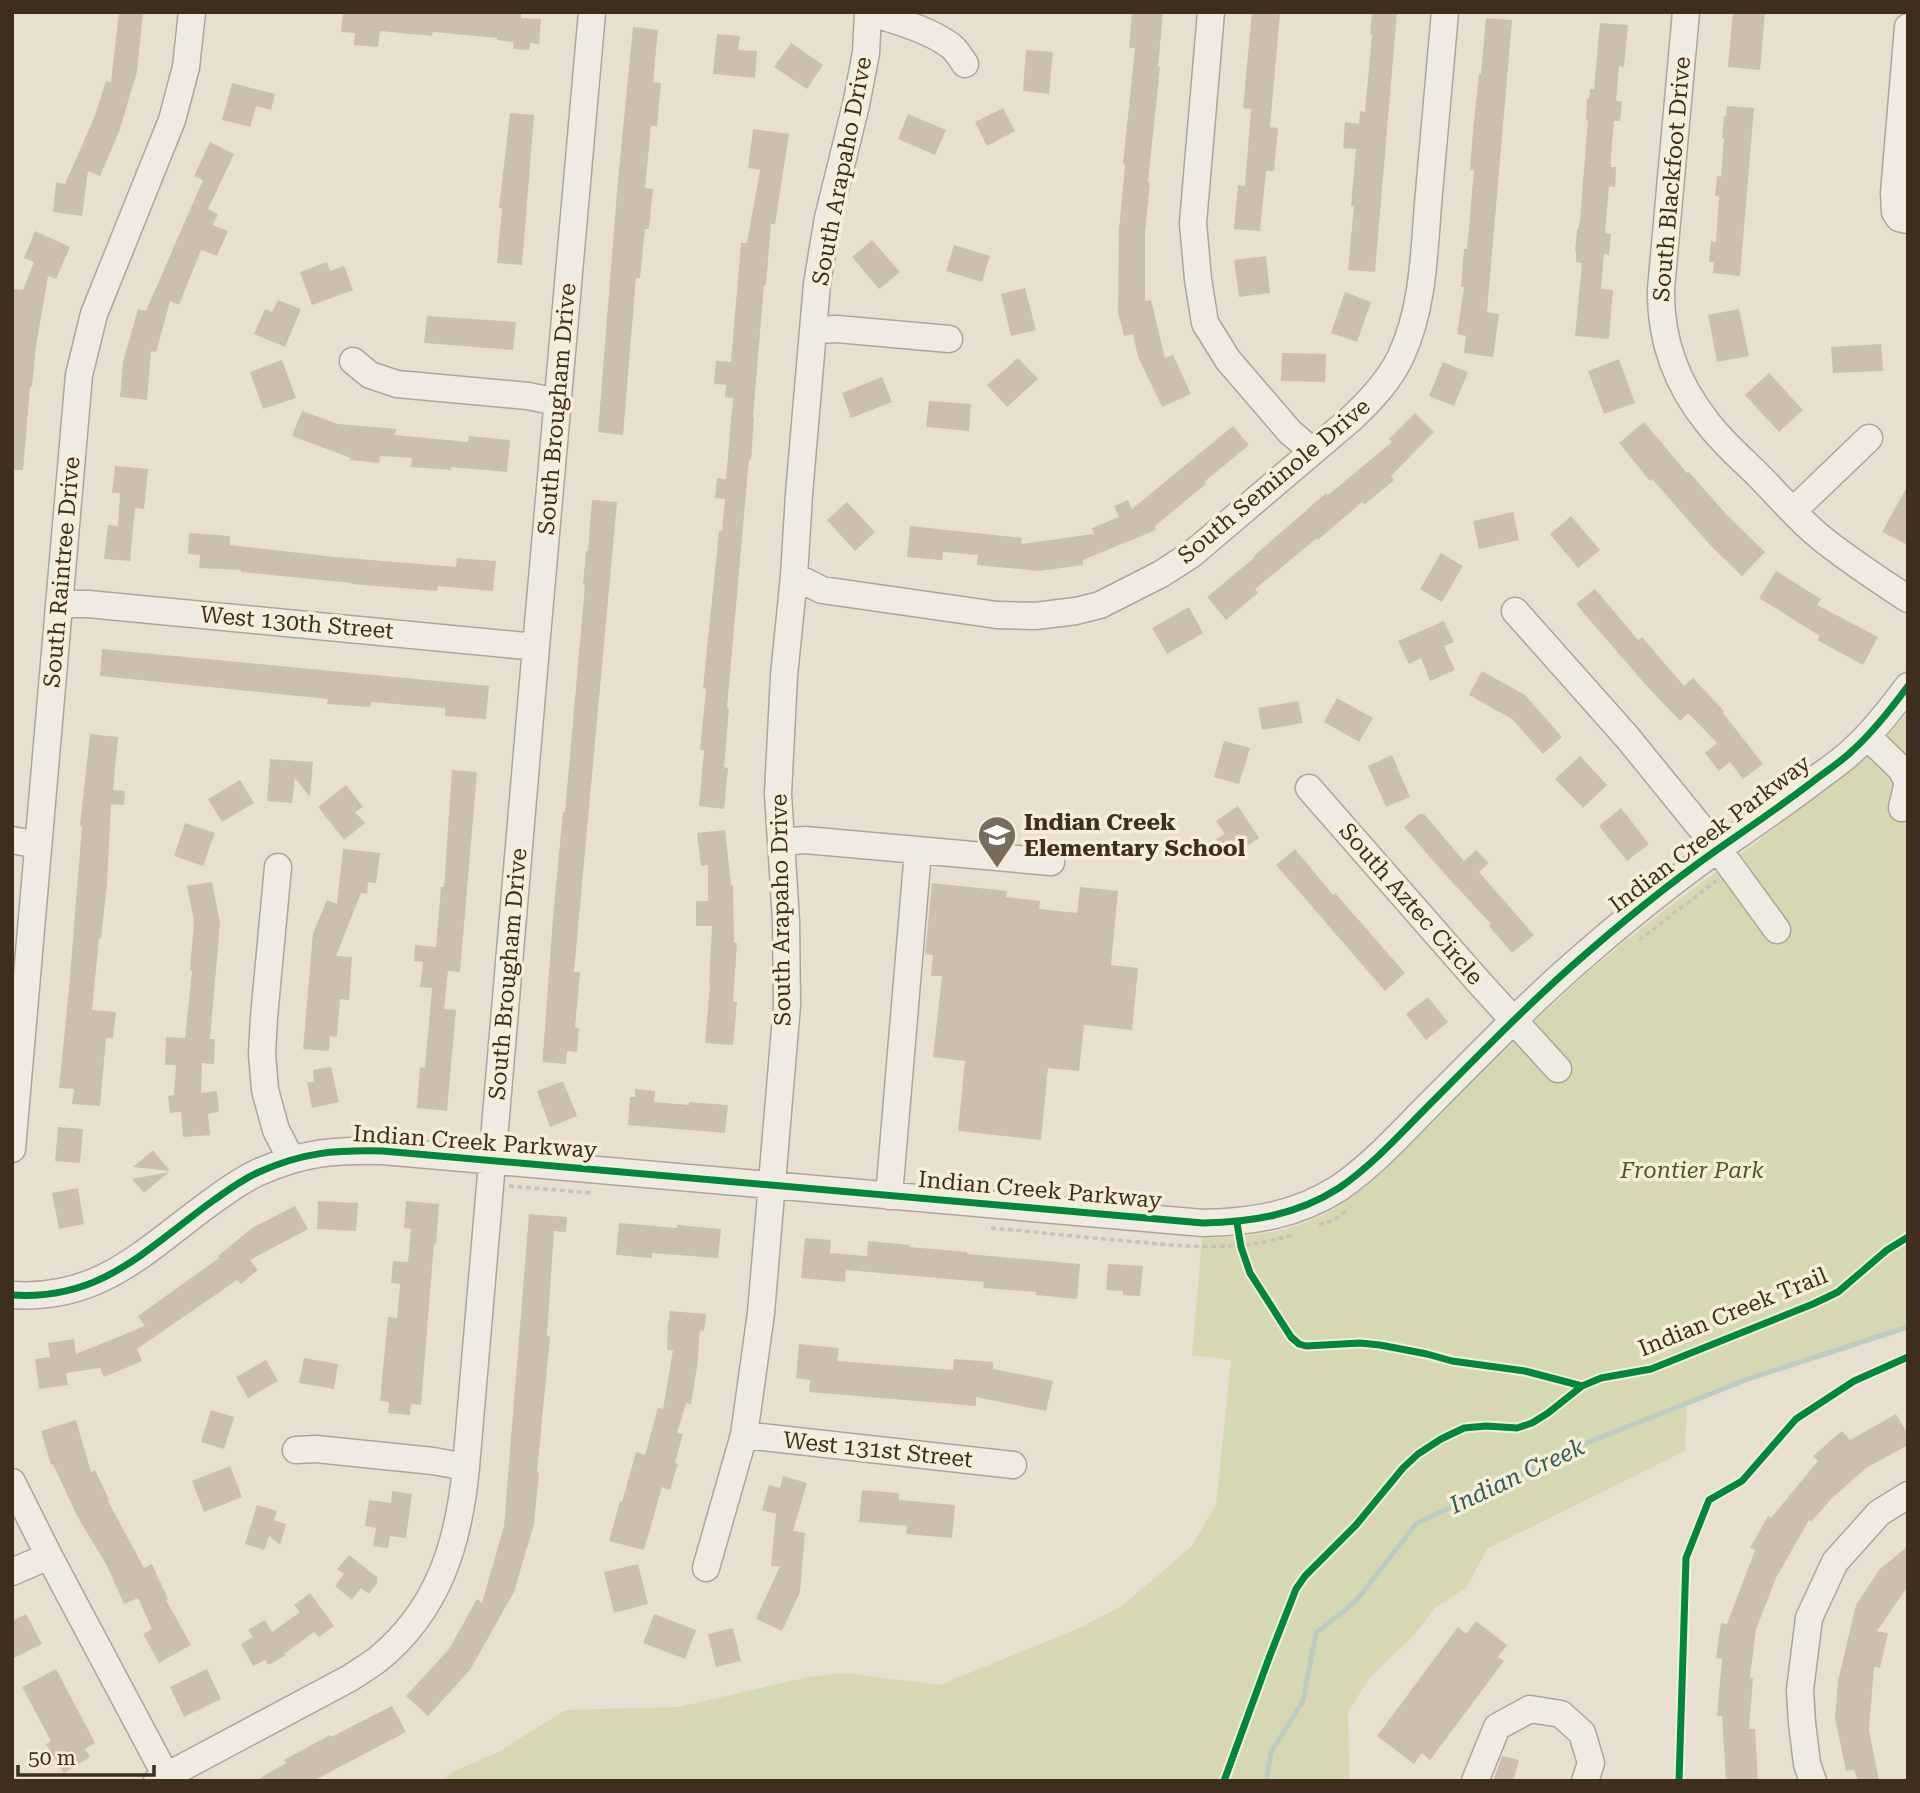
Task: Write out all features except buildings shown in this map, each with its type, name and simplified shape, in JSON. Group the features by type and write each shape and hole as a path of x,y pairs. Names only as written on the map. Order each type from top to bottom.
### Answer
{"street":[{"name":"South Raintree Drive","path":"12,1149 25,843 59,604 79,375 94,314 172,120 186,67 192,12"},
{"name":"South Brougham Drive","path":"161,1778 350,1678 377,1660 396,1642 428,1602 457,1532 466,1467 592,12"},
{"path":"869,12 912,26 939,39 954,48 965,64"},
{"name":"South Arapaho Drive","path":"706,1568 744,1435 761,1313 787,1005 786,921 778,794 782,705 799,494 817,284 828,218 866,53 869,12"},
{"path":"1211,12 1193,223 1205,323 1228,360 1290,432 1312,451"},
{"name":"South Seminole Drive","path":"794,576 822,590 997,615 1035,615 1076,611 1100,605 1161,575 1192,554 1369,402 1391,375 1402,355 1414,321 1422,271 1445,12"},
{"name":"South Blackfoot Drive","path":"1686,12 1660,307 1665,338 1679,380 1708,424 1793,511 1863,570 1908,599"},
{"path":"1908,27 1894,193 1895,212 1899,218 1908,219"},
{"path":"815,330 837,329 948,339"},
{"path":"353,361 370,375 397,384 528,396 557,402"},
{"path":"1793,511 1869,438"},
{"name":"West 130th Street","path":"59,604 102,605 536,647"},
{"path":"1515,611 1627,737 1725,859 1777,930"},
{"name":"Indian Creek Parkway","path":"12,1295 55,1294 107,1276 127,1265 227,1190 256,1173 291,1159 340,1150 383,1151 491,1173 773,1185 1203,1223 1239,1235 1264,1219 1304,1206 1340,1187 1372,1162 1514,1020 1589,951 1643,906 1725,859 1794,796 1851,752 1884,719 1908,686"},
{"path":"1867,736 1901,769 1908,782 1902,808"},
{"name":"South Aztec Circle","path":"1308,788 1558,1069"},
{"path":"781,842 805,841 1051,862"},
{"path":"889,1196 918,851"},
{"path":"278,867 262,1054 265,1090 276,1130 291,1159"},
{"name":"West 131st Street","path":"744,1435 1013,1465"},
{"path":"296,1450 420,1459 466,1467"},
{"path":"12,1482 161,1778"},
{"path":"1813,1781 1807,1764 1800,1689 1809,1618 1835,1562 1879,1513 1908,1495"},
{"path":"12,1572 49,1556"},
{"path":"1475,1781 1497,1727 1530,1709 1561,1714 1582,1733 1591,1763 1585,1781"}],"path":[{"path":"1635,943 1725,859"},
{"path":"491,1173 597,1194"},
{"path":"1310,1229 1336,1219 1346,1211"},
{"path":"980,1227 1201,1247 1239,1235 1274,1241 1298,1233"},
{"path":"1239,1235 1244,1256"},
{"path":"1679,1781 1686,1558 1709,1500 1742,1481 1796,1419 1854,1381 1908,1357"}],"green space":[{"name":"Frontier Park","path":"1908,712 1908,1327 1748,1379 1687,1403 1685,1451 1487,1549 1466,1588 1436,1607 1413,1636 1370,1677 1348,1712 1350,1781 440,1781 456,1770 497,1753 565,1710 678,1707 808,1677 843,1673 940,1685 1077,1629 1122,1606 1191,1547 1216,1505 1231,1360 1192,1355 1202,1238 1251,1235 1299,1225 1330,1211 1359,1192 1583,977 1651,921 1840,779 1869,754"}],"waterway":[{"name":"Indian Creek","path":"1266,1781 1271,1752 1303,1701 1316,1633 1355,1602 1417,1523 1589,1442 1748,1379 1908,1327"}],"cycle path":[{"path":"12,1295 44,1295 98,1280 144,1253 247,1178 275,1165 305,1156 350,1151 383,1151 1203,1223 1256,1219 1290,1211 1339,1188 1364,1169 1568,970 1678,878 1845,757 1861,743 1908,686"},
{"path":"1237,1223 1241,1247 1250,1273 1291,1337 1299,1344 1380,1345 1452,1361 1525,1371 1582,1386"},
{"name":"Indian Creek Trail","path":"1224,1781 1296,1589 1418,1454 1464,1428 1517,1428 1532,1423 1582,1386 1601,1378 1651,1369 1813,1304 1838,1292 1887,1250 1908,1237"},
{"path":"1679,1781 1686,1558 1709,1500 1742,1481 1796,1419 1854,1381 1908,1357"}],"place":[{"name":"Indian Creek Elementary School","path":"997,869"}]}
